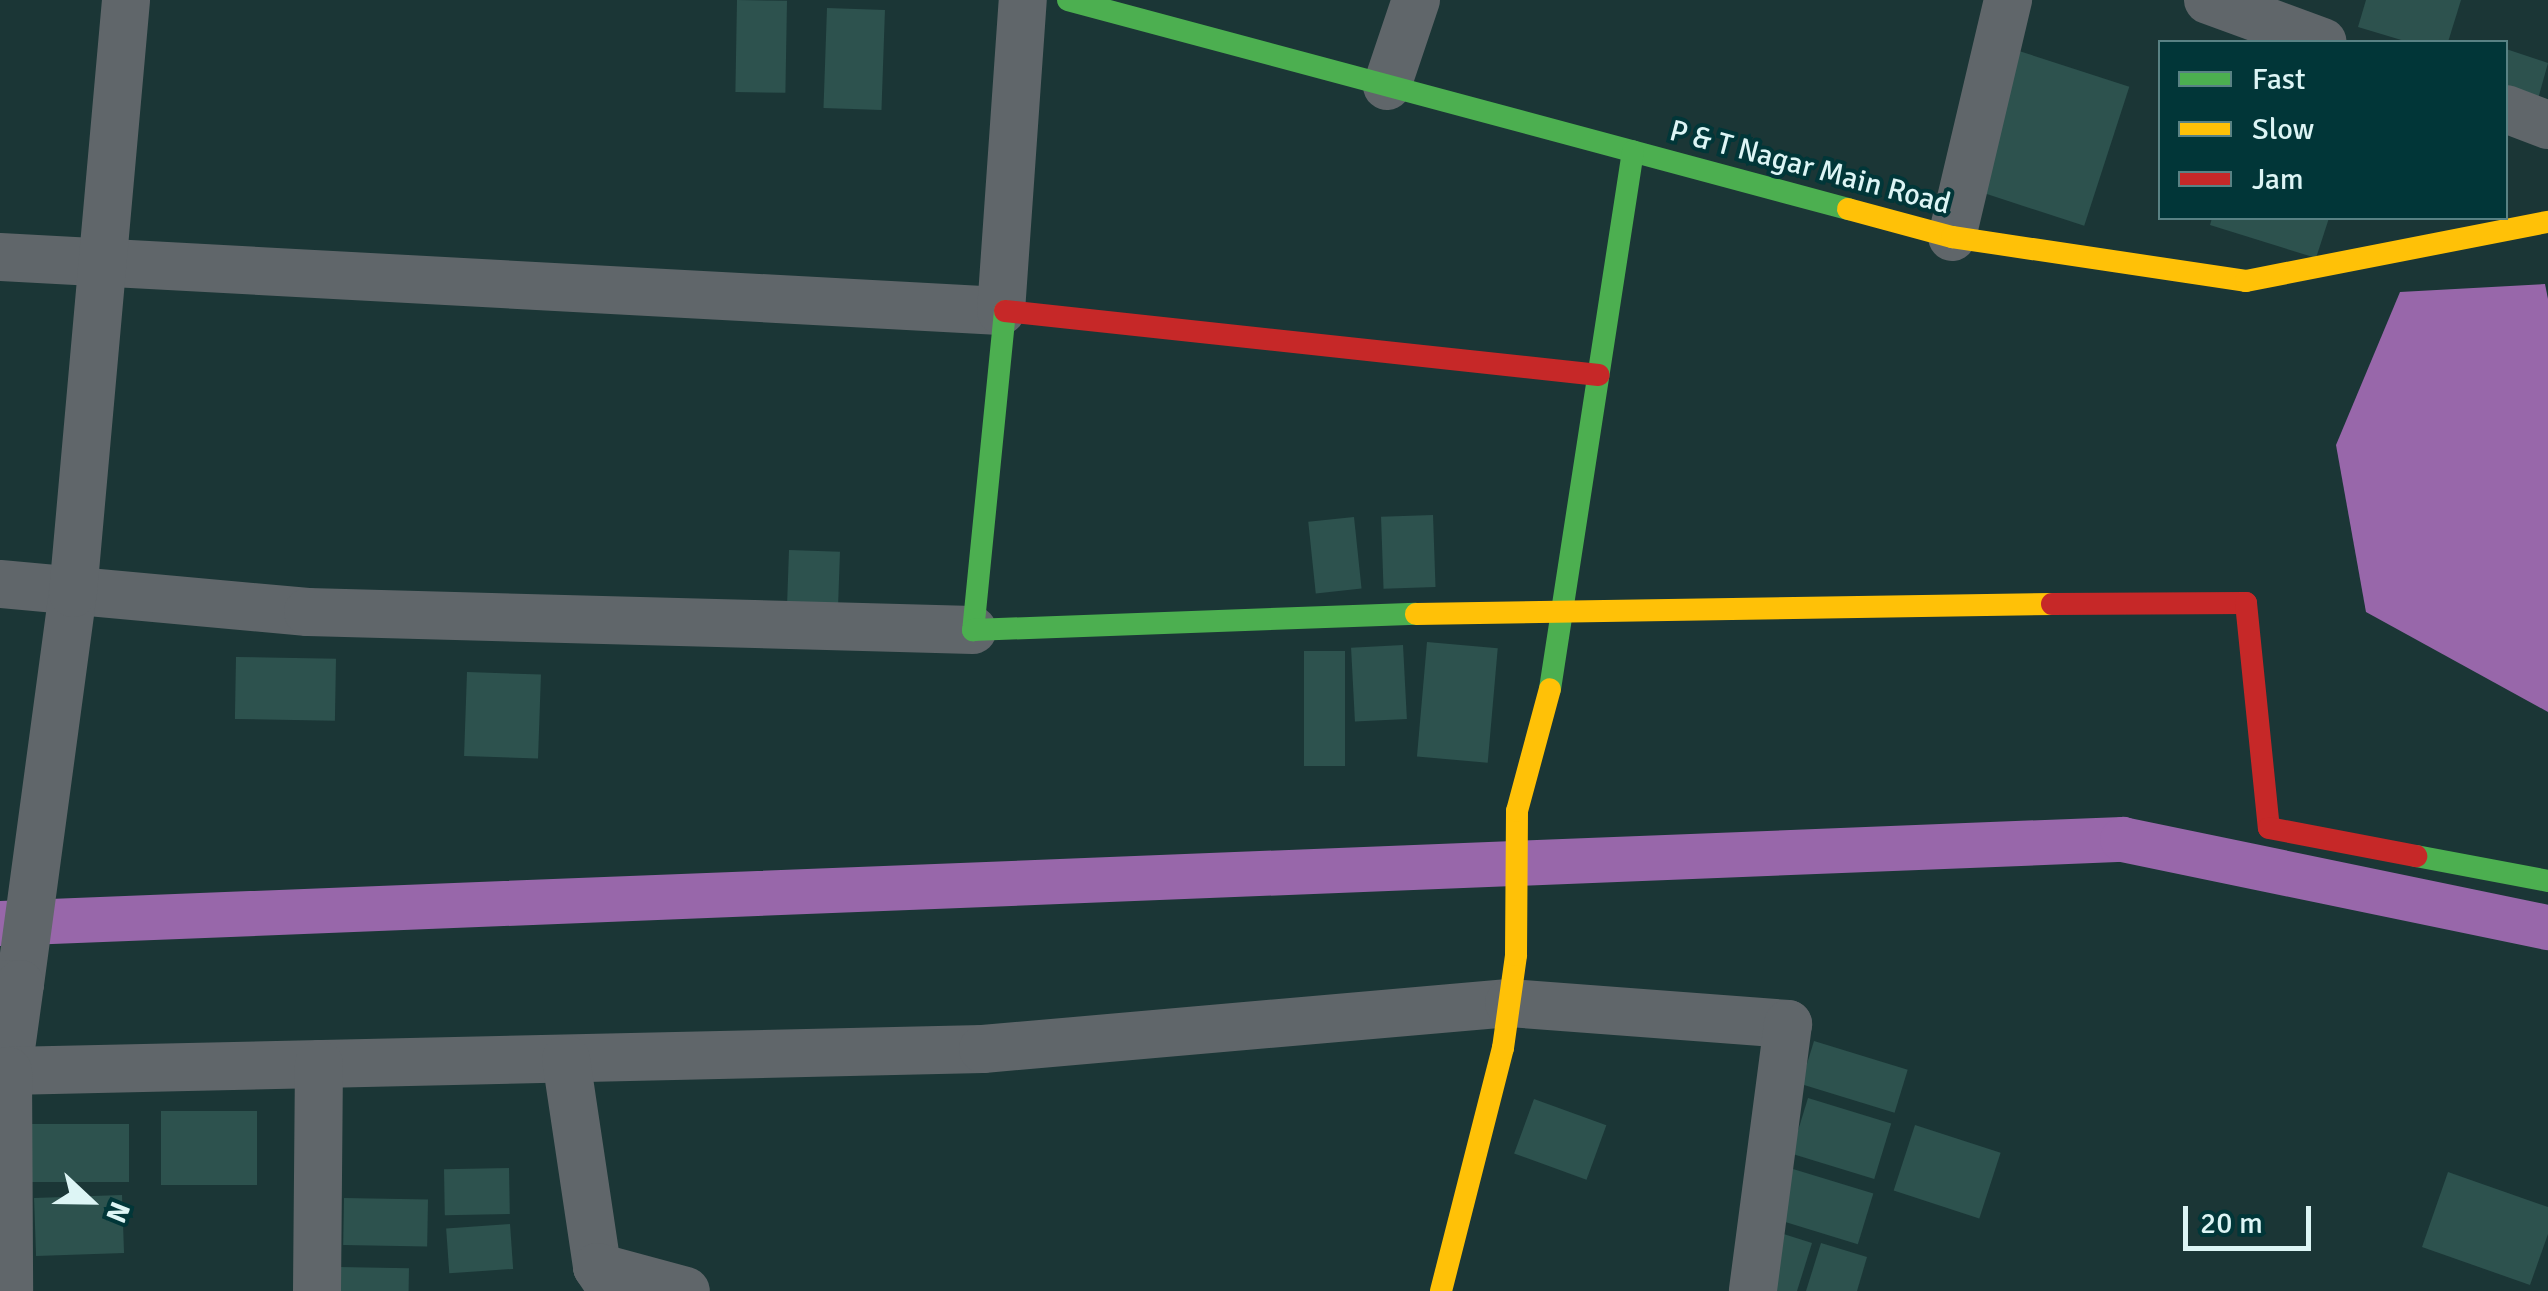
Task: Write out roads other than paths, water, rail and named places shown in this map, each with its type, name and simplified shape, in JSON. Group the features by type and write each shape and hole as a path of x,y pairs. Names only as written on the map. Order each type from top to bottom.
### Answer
{"street":[{"path":"9,1291 8,1072 18,935 72,593 126,0"},
{"path":"973,630 1002,311 1022,0"},
{"name":"P & T Nagar Main Road","path":"1068,0 1125,7 1387,86 1952,237 2246,281 2548,222"},
{"path":"1387,86 1416,0"},
{"path":"1952,237 2008,0"},
{"path":"2208,0 2316,26"},
{"path":"2508,110 2548,125"},
{"path":"1441,1291 1509,1004 1516,955 1517,811 1565,608 1633,152"},
{"path":"0,257 1002,311 1599,375"},
{"path":"0,584 308,612 973,630 1565,608 2246,602 2269,828 2548,881"},
{"path":"8,1072 983,1049 1509,1004 1788,1024 1753,1291"},
{"path":"566,1058 605,1279 686,1291"},
{"path":"317,1291 318,1064"}],"waterway":[{"path":"0,923 2122,839 2548,927"}]}
